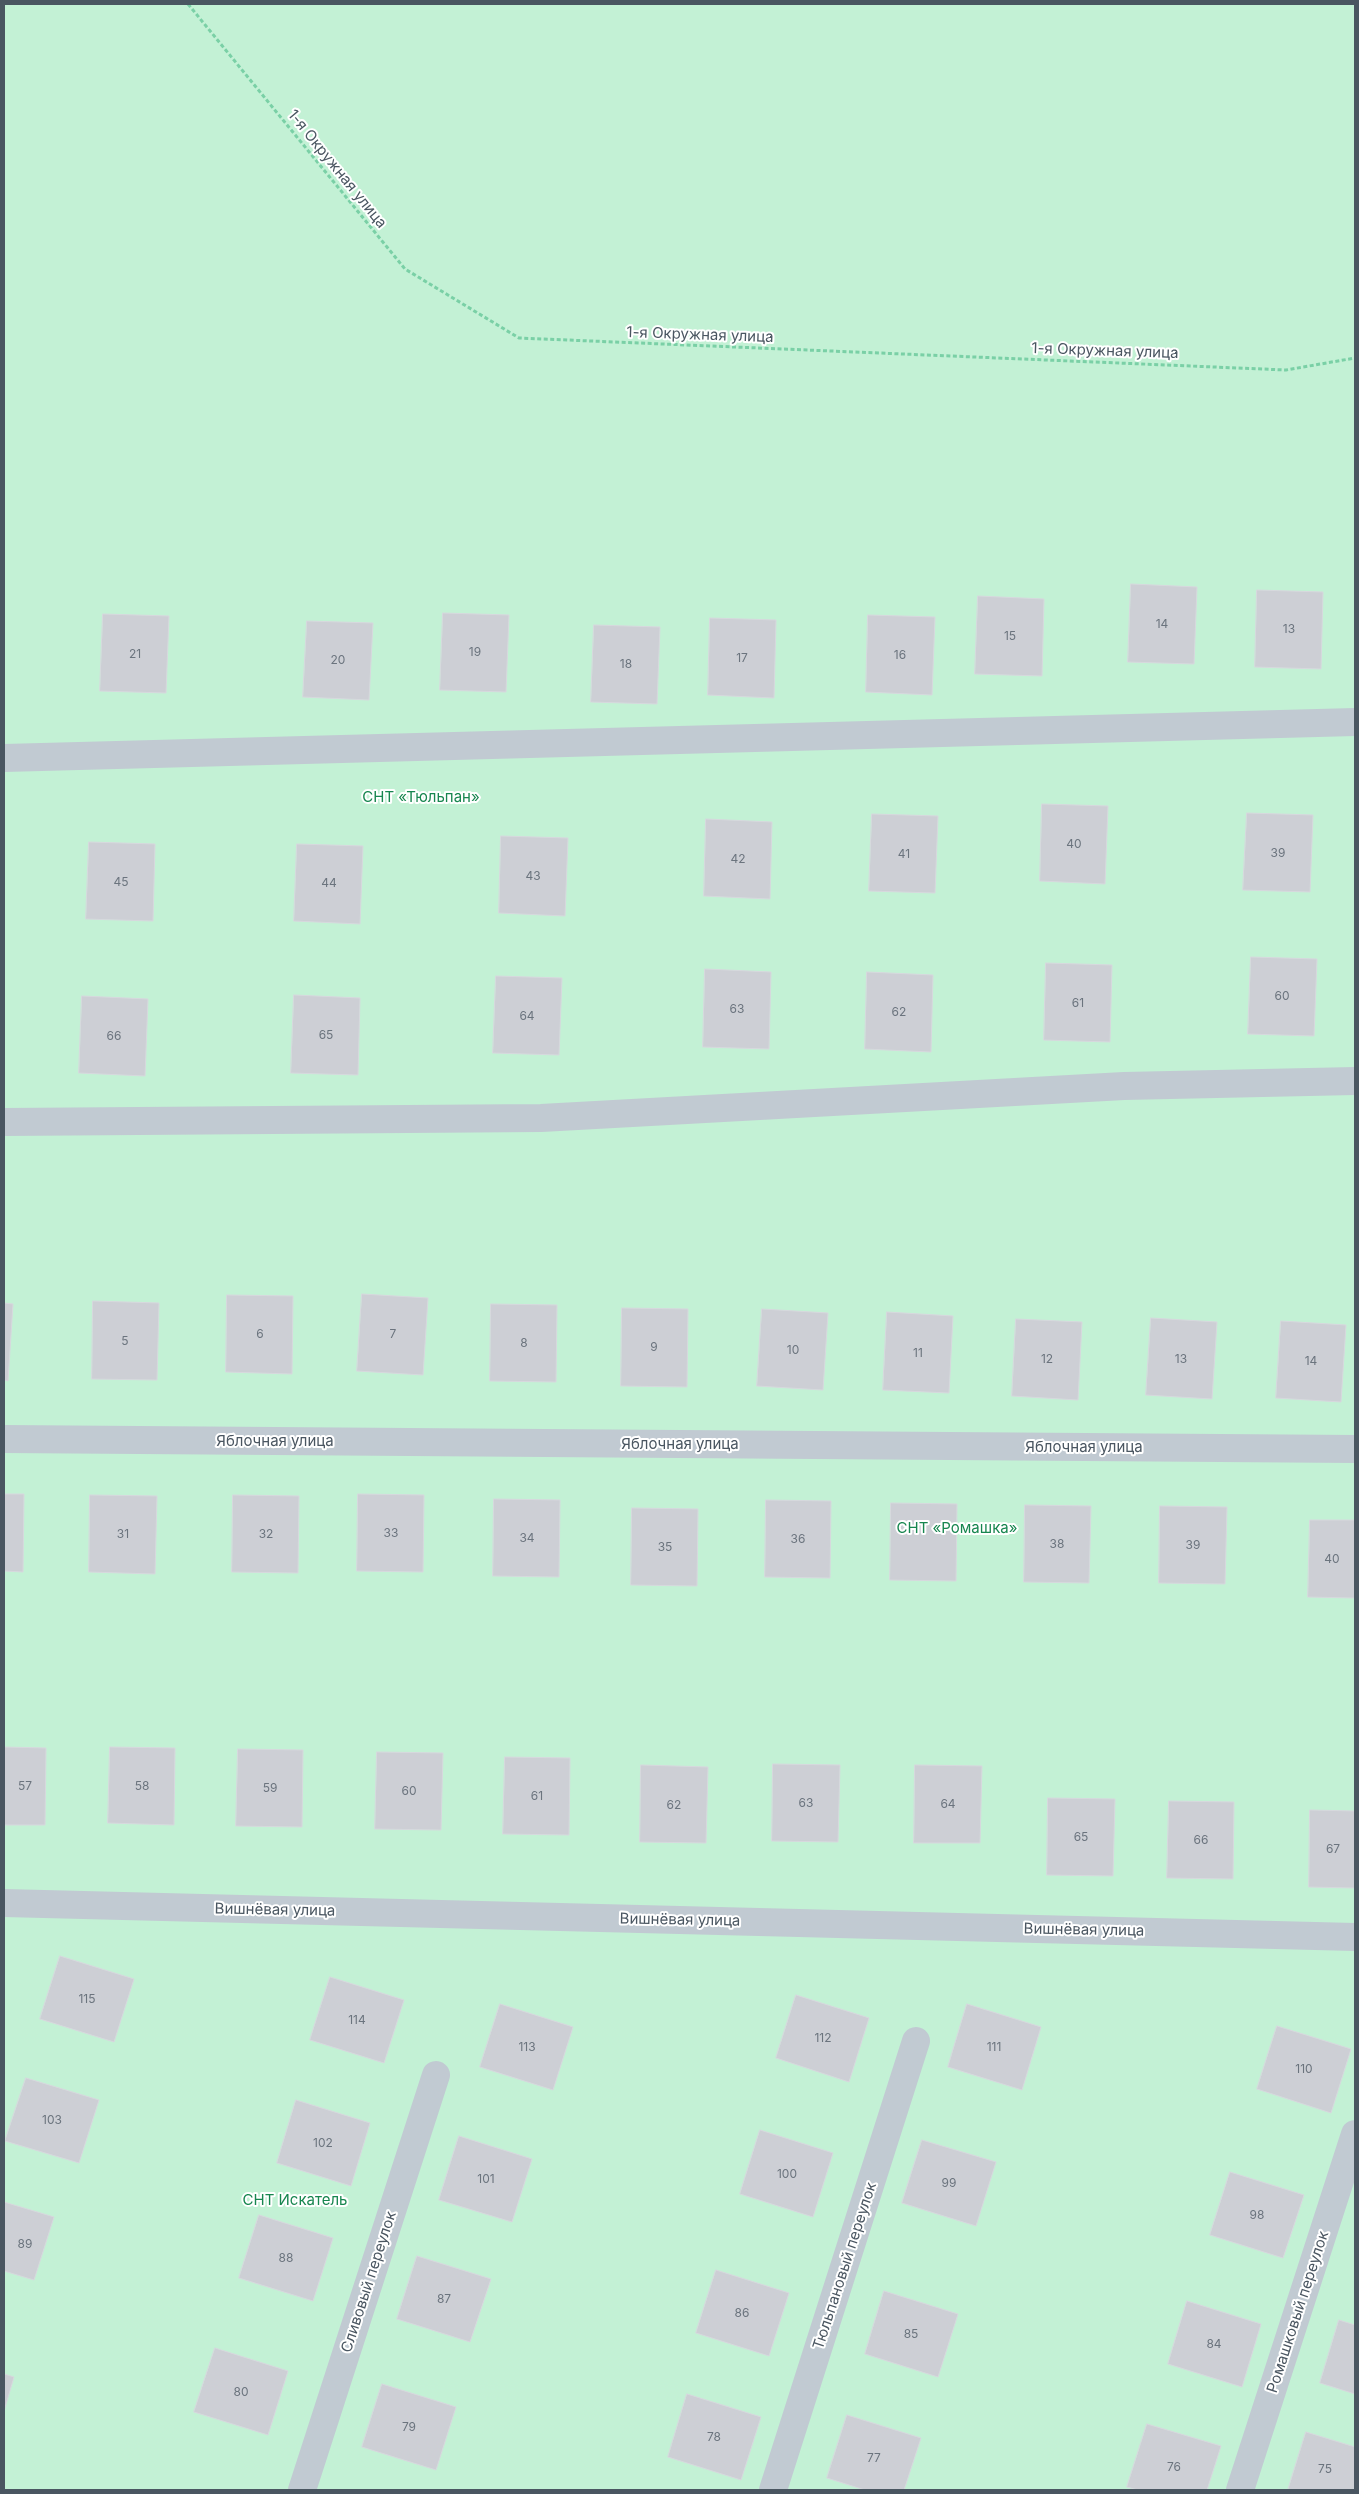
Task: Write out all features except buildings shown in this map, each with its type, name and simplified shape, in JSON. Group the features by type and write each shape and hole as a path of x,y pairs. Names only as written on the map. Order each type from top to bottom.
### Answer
{"street":[{"path":"4,758 1355,722"},
{"path":"4,1122 541,1118 1124,1086 1355,1081"},
{"name":"Яблочная улица","path":"4,1439 1355,1449"},
{"name":"Вишнёвая улица","path":"4,1903 1355,1937"},
{"name":"Тюльпановый переулок","path":"773,2490 916,2042"},
{"name":"Сливовый переулок","path":"302,2490 436,2075"},
{"name":"Ромашковый переулок","path":"1240,2490 1355,2134"}],"path":[{"name":"1-я Окружная улица","path":"188,4 405,269 519,338 1286,370 1355,358"}],"green space":[{"path":"4,4 1355,4 1355,2490 4,2490"}],"park label":[{"name":"СНТ «Тюльпан»","path":"421,797"},
{"name":"СНТ «Ромашка»","path":"957,1528"},
{"name":"СНТ Искатель","path":"295,2200"}]}
